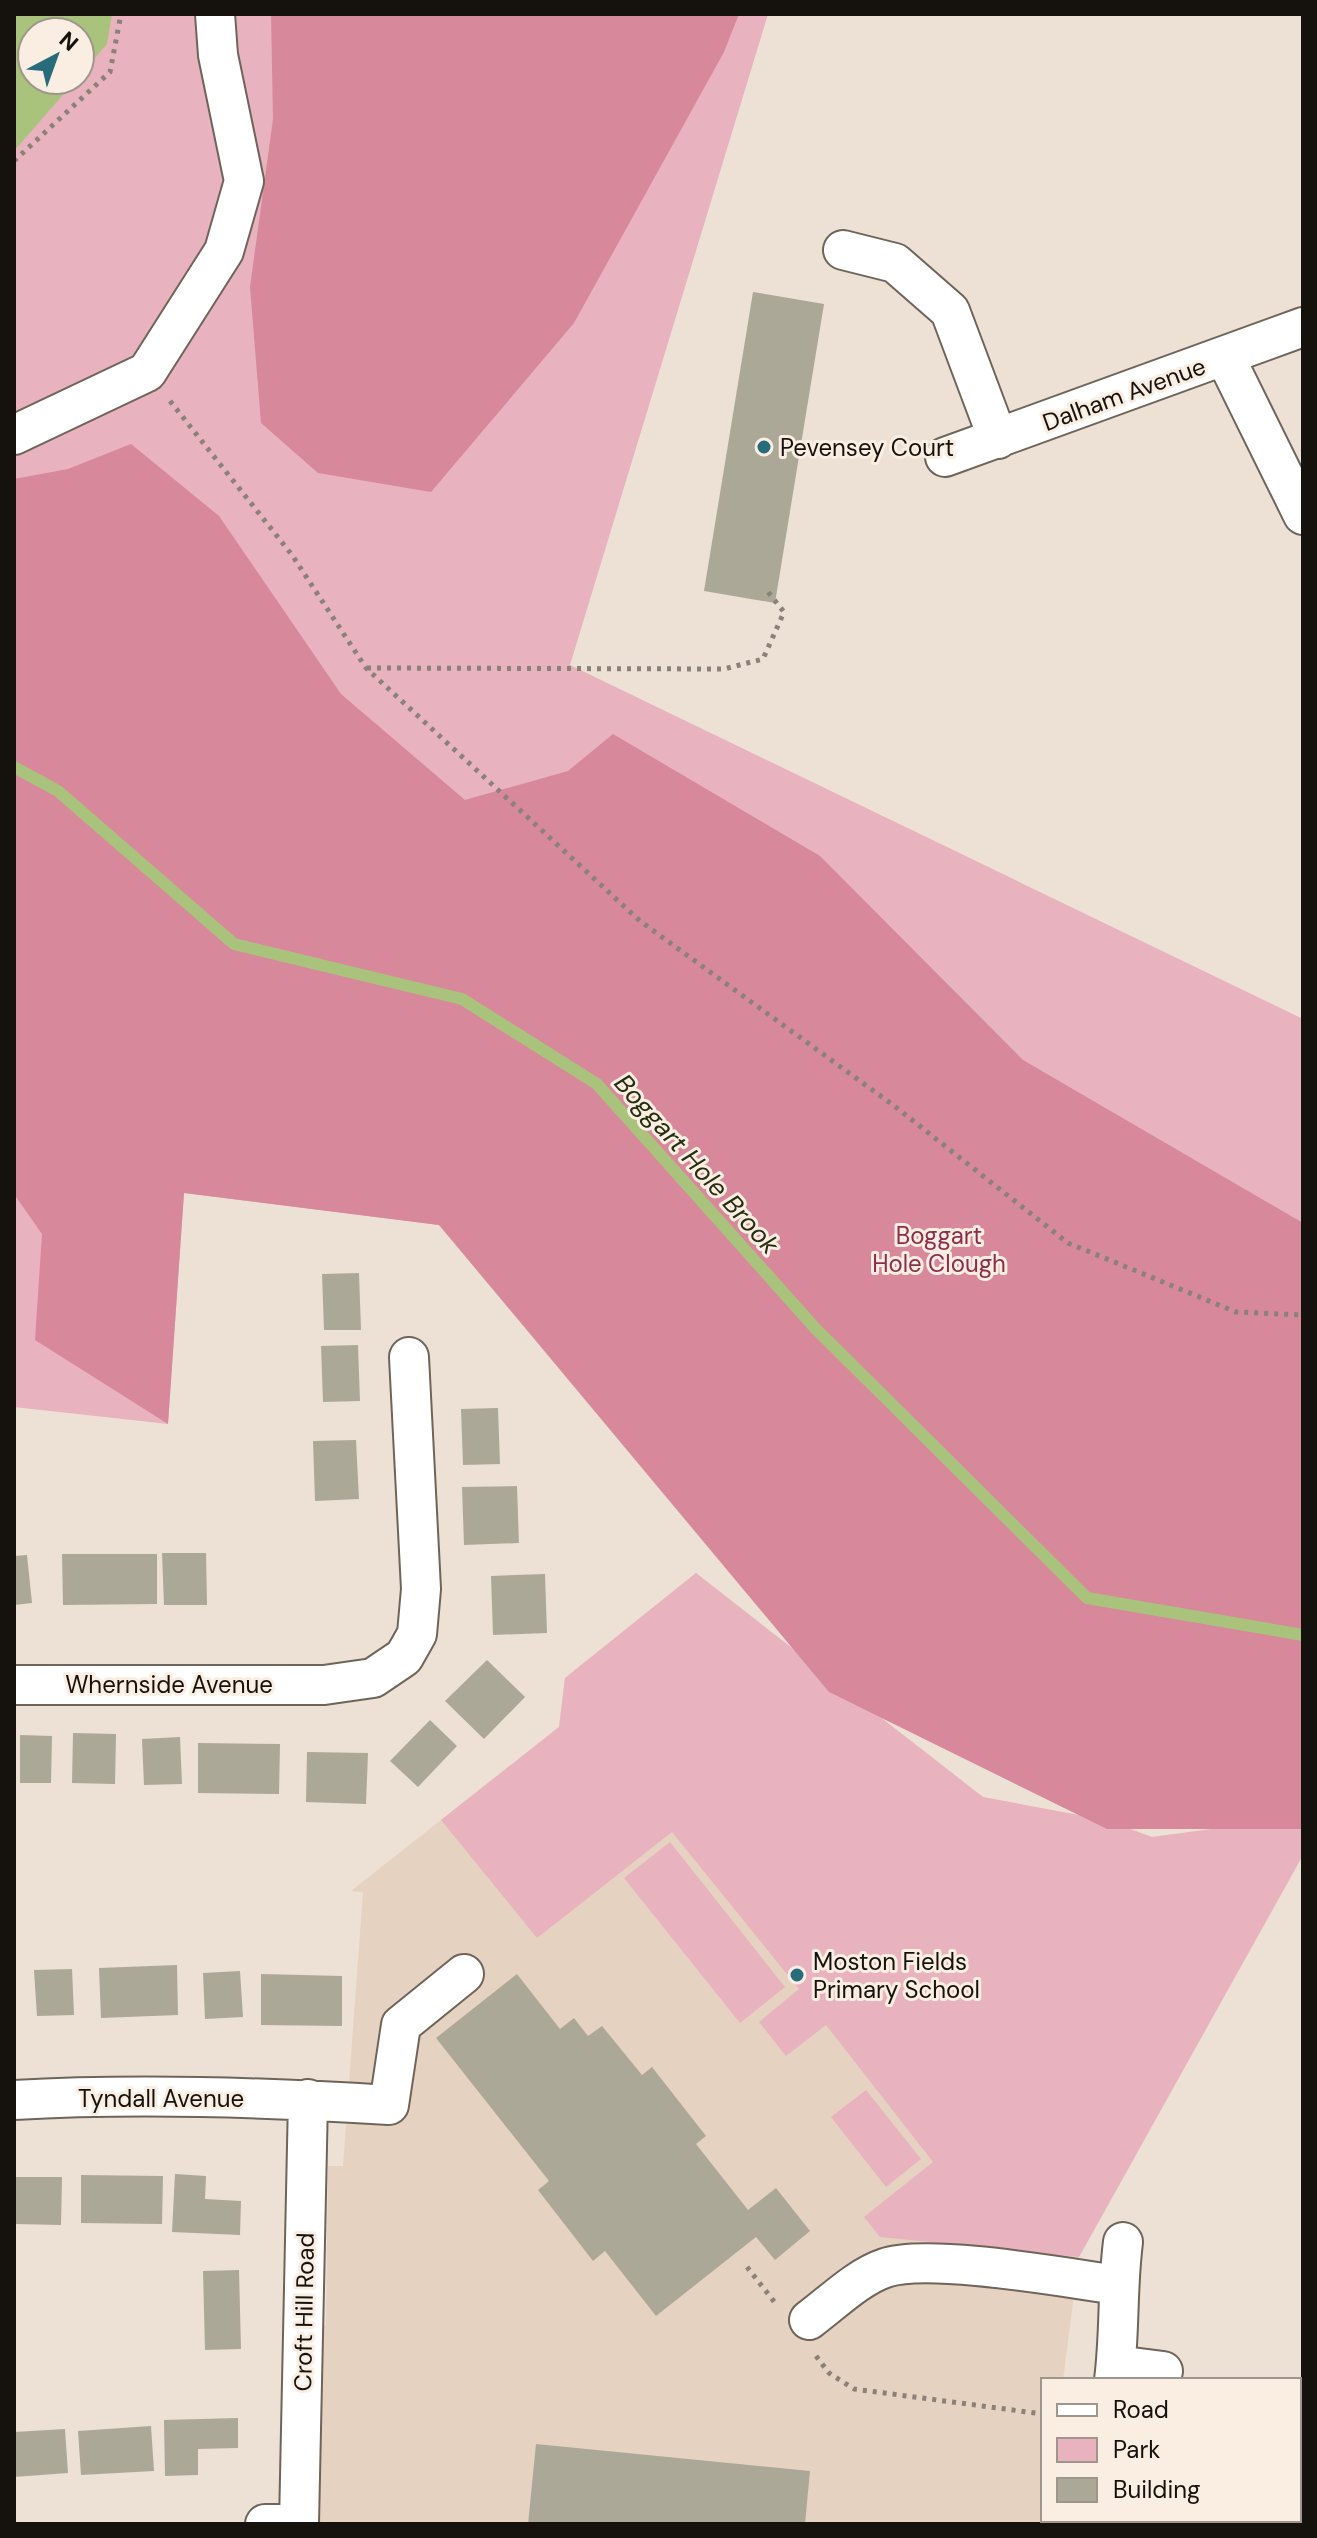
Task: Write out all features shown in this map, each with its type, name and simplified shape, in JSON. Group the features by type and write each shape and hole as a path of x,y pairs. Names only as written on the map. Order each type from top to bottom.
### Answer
{"street":[{"path":"14,435 147,372 224,251 244,181 218,55 215,14"},
{"path":"843,250 895,263 950,311 998,439"},
{"name":"Dalham Avenue","path":"945,457 1303,327"},
{"path":"1225,357 1303,515"},
{"name":"Whernside Avenue","path":"14,1685 324,1685 373,1678 404,1657 417,1634 421,1589 409,1357"},
{"name":"Tyndall Avenue","path":"14,2100 98,2095 308,2099 389,2105 401,2025 464,1974"},
{"name":"Croft Hill Road","path":"299,2524 308,2099"},
{"path":"1123,2242 1115,2372 1163,2371"},
{"path":"801,2328 868,2277 897,2264 938,2264 1118,2285"},
{"path":"265,2524 299,2524"}],"path":[{"path":"14,161 110,72 121,14"},
{"path":"147,372 292,555 366,668 640,921 893,1105 1068,1243 1236,1312 1303,1315"},
{"path":"366,668 724,669 763,659 784,612 768,592"},
{"path":"747,2267 801,2328 829,2373 854,2389 1041,2414"}],"shaded area":[{"path":"14,14 112,14 107,44 96,57 96,16 16,16 16,96 62,96 14,151"},
{"name":"Moston Fields Primary School","path":"696,1573 983,1797 1099,1820 1152,1837 1292,1820 1303,1855 1079,2257 1063,2378 1041,2378 1041,2522 1059,2524 316,2524 317,2324 326,2325 328,2166 343,2166 363,1892 351,1891 559,1727 565,1678"}],"green space":[{"name":"Boggart Hole Clough","path":"14,14 768,14 570,665 1303,1019 1303,1855 1079,2257 880,2237 864,2217 933,2162 826,2025 786,2056 759,2022 799,1989 672,1832 537,1938 441,1820 559,1727 565,1678 696,1573 793,1649 632,1445 439,1225 184,1193 168,1424 14,1407","holes":["880,1717 1079,1815 983,1797","1130,1829 1211,1829 1152,1837"]},
{"path":"271,14 739,14 724,52 574,323 431,492 318,473 261,423 250,287 273,119"},
{"name":"Boggart Hole Clough","path":"131,444 219,516 341,694 465,800 568,771 613,734 820,856 1023,1060 1303,1223 1303,1829 1107,1829 829,1692 439,1225 184,1193 168,1424 35,1340 42,1234 14,1194 14,479 68,469"},
{"path":"670,1842 785,1987 740,2023 624,1878"},
{"path":"866,2090 921,2159 886,2187 831,2117"}],"building":[{"name":"Pevensey Court","path":"753,292 824,304 775,603 704,591"},
{"path":"359,1273 361,1330 324,1330 322,1274"},
{"path":"358,1345 360,1401 323,1402 321,1346"},
{"path":"498,1408 500,1464 463,1465 461,1409"},
{"path":"356,1440 359,1499 315,1501 313,1441"},
{"path":"517,1486 519,1543 464,1545 462,1487"},
{"path":"162,1553 206,1553 207,1605 164,1605"},
{"path":"62,1554 157,1554 157,1604 63,1605"},
{"path":"27,1555 32,1603 14,1605 14,1556"},
{"path":"545,1574 547,1633 493,1635 491,1576"},
{"path":"487,1660 525,1697 484,1739 445,1701"},
{"path":"430,1720 457,1746 418,1787 390,1761"},
{"path":"73,1733 116,1734 115,1784 72,1783"},
{"path":"20,1735 52,1736 51,1783 20,1783"},
{"path":"180,1737 182,1784 144,1785 142,1739"},
{"path":"198,1743 280,1744 279,1794 198,1793"},
{"path":"307,1752 368,1753 366,1804 306,1802"},
{"path":"177,1965 178,2015 101,2018 99,1968"},
{"path":"72,1969 74,2015 37,2016 34,1970"},
{"path":"240,1971 243,2017 205,2019 203,1973"},
{"path":"261,1974 342,1976 342,2026 261,2025"},
{"path":"517,1974 560,2029 574,2018 588,2036 602,2026 642,2075 652,2067 706,2136 696,2144 748,2210 776,2188 810,2231 775,2260 756,2237 656,2316 605,2251 593,2261 538,2190 549,2181 436,2038"},
{"path":"175,2174 206,2176 205,2199 241,2201 240,2235 172,2232"},
{"path":"81,2175 163,2176 162,2224 81,2223"},
{"path":"14,2177 62,2177 61,2225 14,2224"},
{"path":"239,2270 241,2349 205,2350 203,2271"},
{"path":"238,2418 238,2448 198,2449 198,2475 165,2476 164,2420"},
{"path":"151,2426 154,2471 81,2475 78,2431"},
{"path":"65,2429 68,2473 14,2477 14,2432"},
{"path":"536,2444 810,2471 805,2524 528,2524"},
{"path":"1154,2522 1194,2522 1194,2524"},
{"path":"1216,2522 1298,2522 1298,2524"}],"waterway":[{"name":"Boggart Hole Brook","path":"14,767 58,791 234,944 462,999 597,1084 815,1328 1087,1598 1303,1635"}],"place":[{"name":"Pevensey Court","path":"764,447"},
{"name":"Moston Fields Primary School","path":"797,1975"}]}
